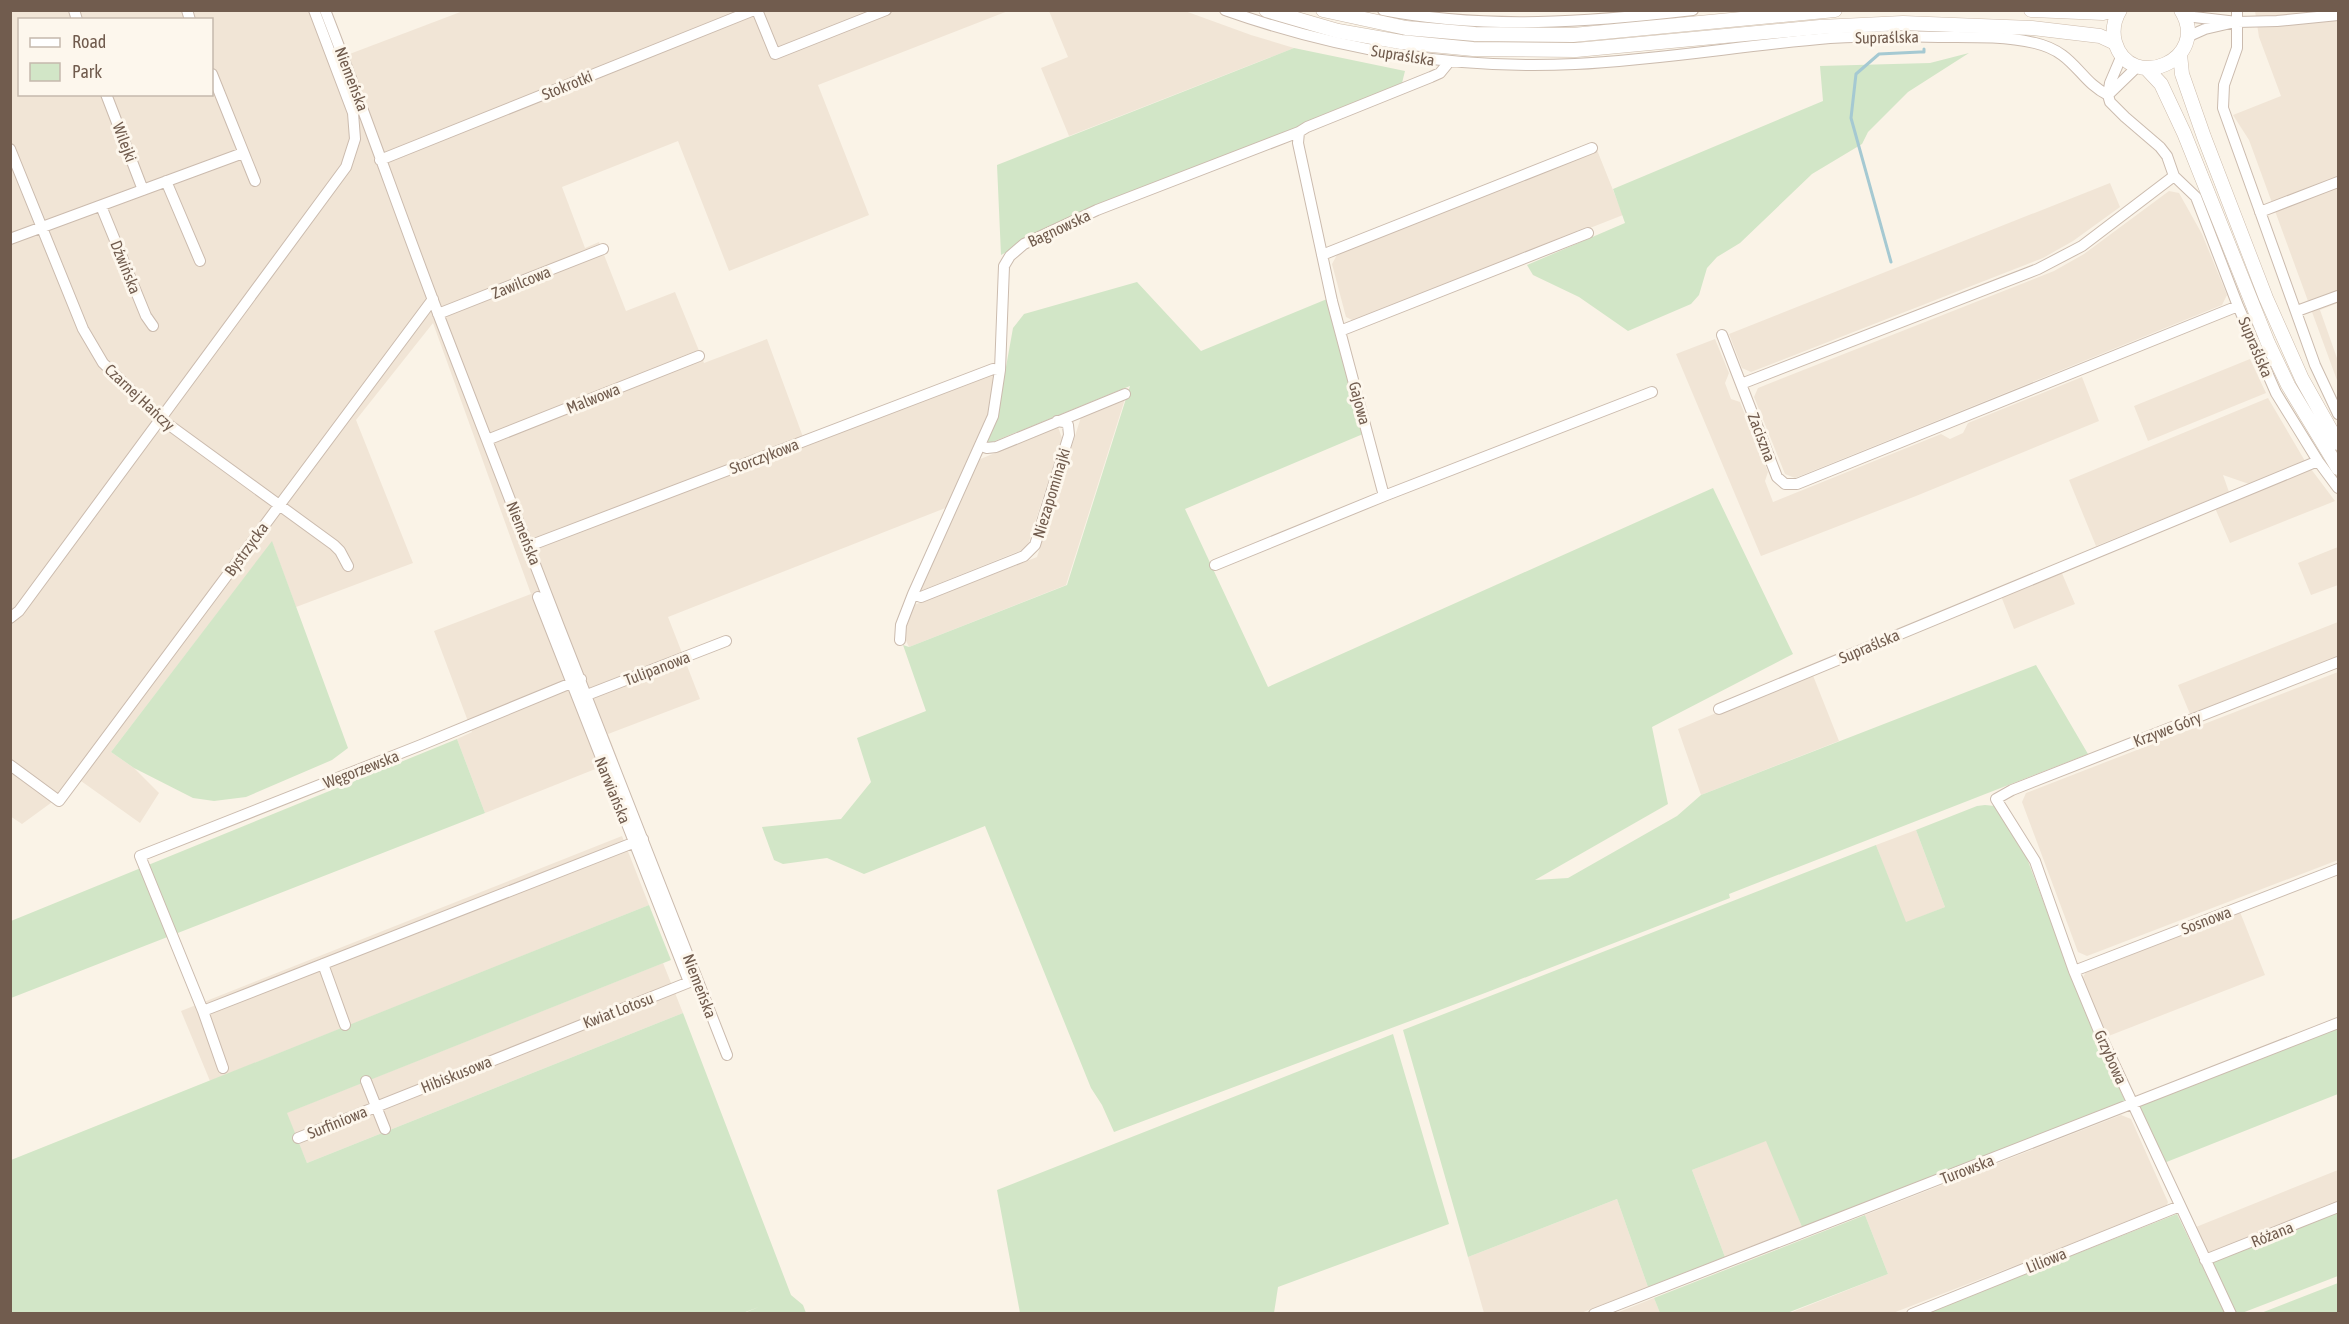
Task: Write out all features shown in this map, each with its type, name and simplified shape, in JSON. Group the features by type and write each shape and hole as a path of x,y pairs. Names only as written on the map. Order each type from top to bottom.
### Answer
{"main road":[{"path":"1266,10 1338,31 1380,39 1473,49 1576,50 1820,27 1903,23 2032,28 2100,36 2161,84 2184,133 2264,332 2288,385 2338,468"},
{"path":"1323,10 1406,28 1474,34 1573,35 1835,10"},
{"path":"2031,10 2103,13 2114,10"},
{"path":"2119,49 2114,24 2120,10"},
{"path":"2142,67 2159,68 2171,63 2180,54 2188,29 2182,12"},
{"path":"2180,54 2182,74 2204,137 2266,298 2302,379 2338,443"}],"street":[{"name":"Niemeńska","path":"10,618 19,611 342,173 353,150 355,122 351,105 314,10"},
{"name":"Niemeńska","path":"325,10 363,104 380,160 438,314 529,546 576,681 588,695 639,841 693,980 727,1055"},
{"name":"Stokrotki","path":"380,160 756,10 775,54 886,10"},
{"name":"Supraślska","path":"1225,10 1331,43 1397,56 1501,65 1576,64 1831,38 1976,38 2035,43 2055,50 2069,59 2100,91 2108,95 2110,102 2160,147 2167,156 2174,177 2191,191 2202,207 2238,306 2276,393 2318,461 2338,488"},
{"path":"1383,10 1478,22 1573,23 1693,10"},
{"path":"2182,12 2194,17 2237,16 2277,21 2338,15"},
{"path":"2187,37 2237,16"},
{"path":"2237,16 2237,48 2224,85 2223,108 2315,365 2338,414"},
{"path":"2108,95 2119,49"},
{"name":"Bagnowska","path":"900,640 901,624 913,594 993,416 1000,370 1004,266 1010,256 1024,244 1097,210 1431,78 1440,73 1449,62"},
{"path":"2108,95 2142,67"},
{"path":"213,77 255,181"},
{"name":"Wilejki","path":"107,96 143,190"},
{"name":"Gajowa","path":"1299,132 1298,143 1322,255 1384,496"},
{"path":"1322,255 1592,148"},
{"name":"Czarnej Hańczy","path":"10,149 82,329 118,380 161,419 334,545 348,566"},
{"path":"10,239 243,153"},
{"path":"1741,384 2045,266 2082,246 2174,177"},
{"path":"166,181 200,261"},
{"path":"2260,212 2338,182"},
{"name":"Dźwińska","path":"100,206 146,316 153,326"},
{"path":"1340,331 1588,233"},
{"name":"Zawilcowa","path":"438,314 603,249"},
{"path":"2296,311 2338,296"},
{"name":"Bystrzycka","path":"10,765 59,801 433,299"},
{"name":"Zaciszna","path":"1722,335 1777,477 1785,484 1797,484 2238,306"},
{"name":"Malwowa","path":"487,440 699,356"},
{"name":"Storczykowa","path":"529,546 993,369 1000,370"},
{"path":"1215,565 1384,496 1652,392"},
{"name":"Niezapominajki","path":"981,446 996,447 1125,394"},
{"name":"Niezapominajki","path":"913,594 921,597 1024,556 1031,551 1035,545 1069,435 1068,425 1064,422 1057,422"},
{"name":"Supraślska","path":"1719,709 2318,461"},
{"name":"Narwiańska","path":"538,597 576,681 639,841"},
{"name":"Tulipanowa","path":"588,695 726,642"},
{"name":"Krzywe Góry","path":"1996,799 2012,790 2338,662"},
{"name":"Węgorzewska","path":"203,1011 140,856 421,746 576,681"},
{"name":"Grzybowa","path":"1996,799 2035,861 2074,971 2133,1105 2231,1314"},
{"path":"223,1068 203,1011 639,841"},
{"name":"Sosnowa","path":"2074,971 2338,869"},
{"path":"323,964 345,1025"},
{"name":"Kwiat Lotosu","path":"538,1041 693,980"},
{"name":"Turowska","path":"1594,1314 2338,1023"},
{"name":"Hibiskusowa","path":"375,1106 538,1041"},
{"path":"366,1081 385,1129"},
{"name":"Surfiniowa","path":"298,1138 375,1106"},
{"name":"Liliowa","path":"1912,1314 2180,1206"},
{"name":"Różana","path":"2205,1260 2338,1207"}],"shaded area":[{"path":"10,11 330,11 347,55 463,11 1008,11 818,85 869,215 729,271 678,141 562,187 585,248 599,242 626,311 675,292 704,363 767,339 803,437 997,363 990,414 948,507 668,617 700,699 608,734 618,760 485,813 457,739 472,732 434,631 531,594 433,323 356,420 413,563 296,607 272,542 111,752 134,768 159,793 140,823 81,781 22,824 10,816"},
{"path":"1049,11 1185,11 1294,48 1069,136 1041,68 1068,57"},
{"path":"2255,11 2338,11 2338,303 2320,310 2338,361 2338,383 2249,140 2233,115 2281,96 2259,37"},
{"path":"1597,150 1623,215 1354,321 1346,317 1332,264 1338,253"},
{"path":"2110,183 2120,207 2073,241 2043,258 1751,372 1742,368 1729,334"},
{"path":"2169,191 2179,193 2202,234 2227,295 2222,305 1795,478 1785,474 1754,397 1758,388 2054,271 2084,254"},
{"path":"1715,339 1729,373 1725,383 1731,399 1740,402 1768,472 1765,481 1773,502 1941,434 1950,439 1963,433 1968,423 2082,377 2099,421 1761,556 1676,354"},
{"path":"2250,359 2266,393 2148,441 2134,406"},
{"path":"2268,398 2305,461 2249,484 2223,475 2229,492 2096,546 2069,480"},
{"path":"1125,399 1066,585 909,647 902,632 914,605 1037,557 1081,417"},
{"path":"1058,427 1062,438 1027,548 920,591 978,460"},
{"path":"2311,469 2335,501 2230,543 2215,508"},
{"path":"2338,547 2338,585 2311,595 2298,563"},
{"path":"2061,571 2075,604 2014,629 2001,596"},
{"path":"2338,622 2338,657 2190,714 2178,685"},
{"path":"2338,672 2338,860 2087,956 2078,952 2022,802 2026,793"},
{"path":"1812,673 1839,741 1701,795 1678,729"},
{"path":"1916,830 1945,907 1905,923 1876,845"},
{"path":"622,836 649,905 210,1081 181,1011"},
{"path":"2240,912 2265,975 2106,1037 2082,979 2086,972"},
{"path":"663,963 683,1013 307,1163 286,1113"},
{"path":"2121,1115 2131,1119 2168,1202 2166,1207 1893,1313 1787,1314 1888,1274 1865,1215"},
{"path":"1767,1140 1802,1227 1725,1257 1692,1170"},
{"path":"2338,1170 2338,1203 2211,1253 2207,1251 2196,1227"},
{"path":"1617,1199 1648,1287 1581,1313 1484,1313 1468,1257"},
{"path":"1654,1298 1660,1313 1614,1314"}],"green space":[{"path":"1294,48 1405,71 1402,83 1001,255 997,165"},
{"path":"1969,53 1908,92 1868,132 1862,144 1812,174 1740,243 1717,257 1707,268 1699,295 1691,304 1628,331 1579,297 1533,275 1527,265 1625,223 1613,189 1823,101 1820,66 1930,63"},
{"path":"1137,282 1201,351 1327,299 1363,434 1185,509 1268,687 1713,488 1793,654 1652,727 1668,804 1535,880 1568,878 1677,816 1701,795 2036,665 2088,754 1729,894 1730,898 1485,993 1114,1132 1102,1105 1091,1088 985,826 864,874 827,858 783,864 774,860 762,827 841,819 871,782 857,738 926,711 903,645 909,647 1067,585 1130,386 985,445 997,417 1013,328 1024,314"},
{"path":"272,541 348,748 332,760 246,797 214,801 193,798 134,768 111,752"},
{"path":"457,739 485,813 11,998 11,921"},
{"path":"1985,805 1995,806 2025,853 2083,1007 2125,1101 1802,1227 1766,1141 1692,1170 1725,1257 1648,1287 1617,1199 1468,1257 1403,1030 1876,845 1906,922 1945,907 1916,830"},
{"path":"649,905 671,960 287,1113 307,1163 683,1013 791,1295 803,1305 806,1313 744,1313 759,1307 740,1314 11,1314 11,1160"},
{"path":"2338,1027 2338,1094 2164,1163 2137,1106"},
{"path":"1393,1034 1449,1224 1278,1287 1274,1313 1020,1313 997,1190"},
{"path":"2338,1212 2338,1276 2242,1313 2234,1313 2210,1263"},
{"path":"2177,1214 2225,1313 1924,1314"},
{"path":"1865,1215 1888,1274 1787,1313 1660,1313 1654,1298"},
{"path":"2338,1283 2338,1313 2261,1313"}],"waterway":[{"path":"1891,262 1851,118 1856,74 1879,54 1924,52 1924,49"}]}
